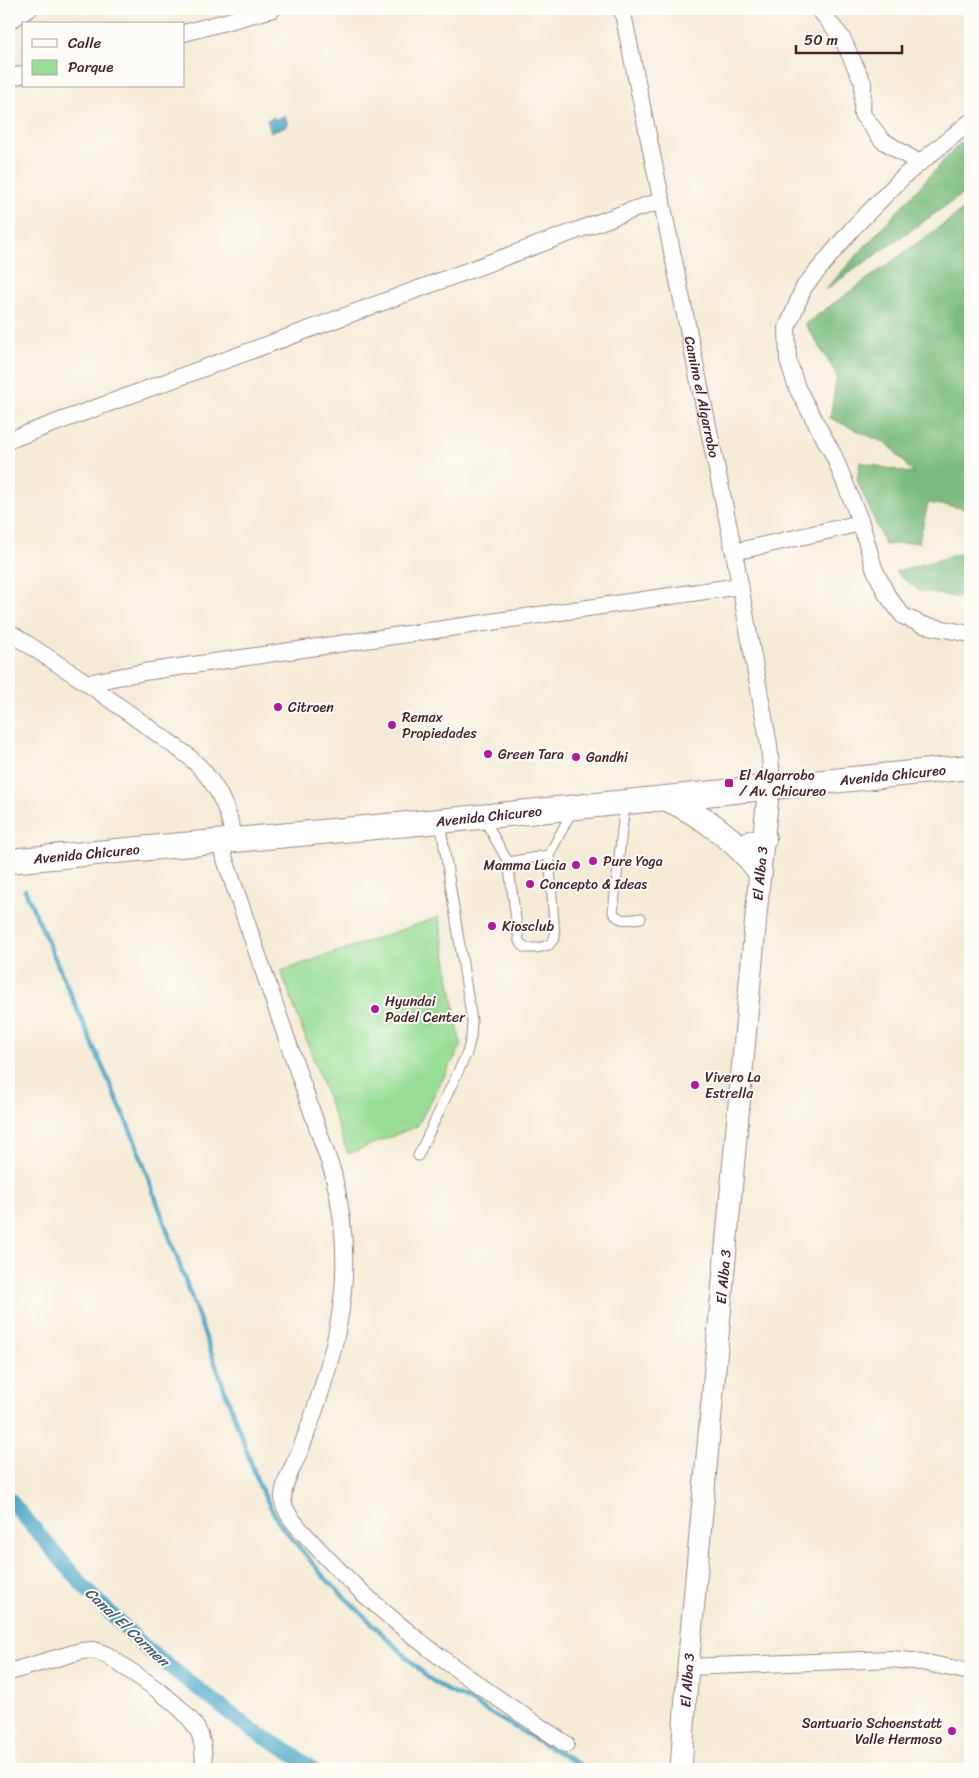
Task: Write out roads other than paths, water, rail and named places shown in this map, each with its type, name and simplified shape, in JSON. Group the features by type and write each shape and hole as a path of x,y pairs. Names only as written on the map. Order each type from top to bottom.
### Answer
{"main road":[{"name":"Avenida Chicureo","path":"9,861 668,799 769,786 970,767"},
{"path":"668,799 693,812 738,847 760,872"},
{"path":"738,847 764,839"}],"street":[{"path":"9,21 28,9"},
{"path":"185,33 273,9"},
{"name":"Camino el Algarrobo","path":"622,9 734,552 769,745 771,768 769,786"},
{"path":"819,9 842,38 863,83 862,114 882,140 919,163"},
{"path":"9,78 22,75"},
{"path":"970,122 905,174 852,229 804,286 787,328 788,360 798,388 834,456 861,523 874,568 887,596 903,616 923,625 970,634"},
{"path":"9,440 662,201"},
{"path":"734,552 861,523"},
{"path":"86,683 144,672 740,586"},
{"path":"9,632 86,683 187,755 210,778 229,814 226,842 333,1173 344,1226 346,1263 341,1315 321,1392 300,1451 285,1485 284,1506 294,1522 318,1549 350,1582 395,1622 448,1664 566,1744"},
{"name":"El Alba 3","path":"681,1769 688,1667 769,786"},
{"path":"9,1672 81,1651 94,1650 107,1655 190,1718 196,1727 202,1743 204,1769"},
{"path":"688,1667 891,1660 922,1662 970,1672"}],"lane":[{"path":"625,803 613,912 621,920 642,918"},
{"path":"482,817 508,862 519,941 525,948 538,948 549,944 555,937 549,855 574,808"},
{"path":"418,1156 467,1053 471,1037 472,1021 440,821"},
{"path":"508,862 549,855"}],"water":[{"path":"285,116 288,125 271,132 267,120"}],"waterway":[{"path":"25,890 135,1141 259,1485 279,1523 324,1577 427,1677 446,1690 466,1699 587,1769"},
{"name":"Canal El Carmen","path":"9,1499 85,1588 148,1650 250,1729 291,1753 312,1769"}],"place":[{"name":"Citroen","path":"278,707"},
{"name":"Remax Propiedades","path":"392,725"},
{"name":"Green Tara","path":"488,754"},
{"name":"Gandhi","path":"576,757"},
{"name":"El Algarrobo / Av. Chicureo","path":"729,783"},
{"name":"Pure Yoga","path":"593,861"},
{"name":"Mamma Lucia","path":"576,865"},
{"name":"Concepto & Ideas","path":"530,884"},
{"name":"Kiosclub","path":"492,926"},
{"name":"Hyundai Padel Center","path":"375,1009"},
{"name":"Vivero La Estrella","path":"695,1085"},
{"name":"Santuario Schoenstatt Valle Hermoso","path":"952,1731"}]}
